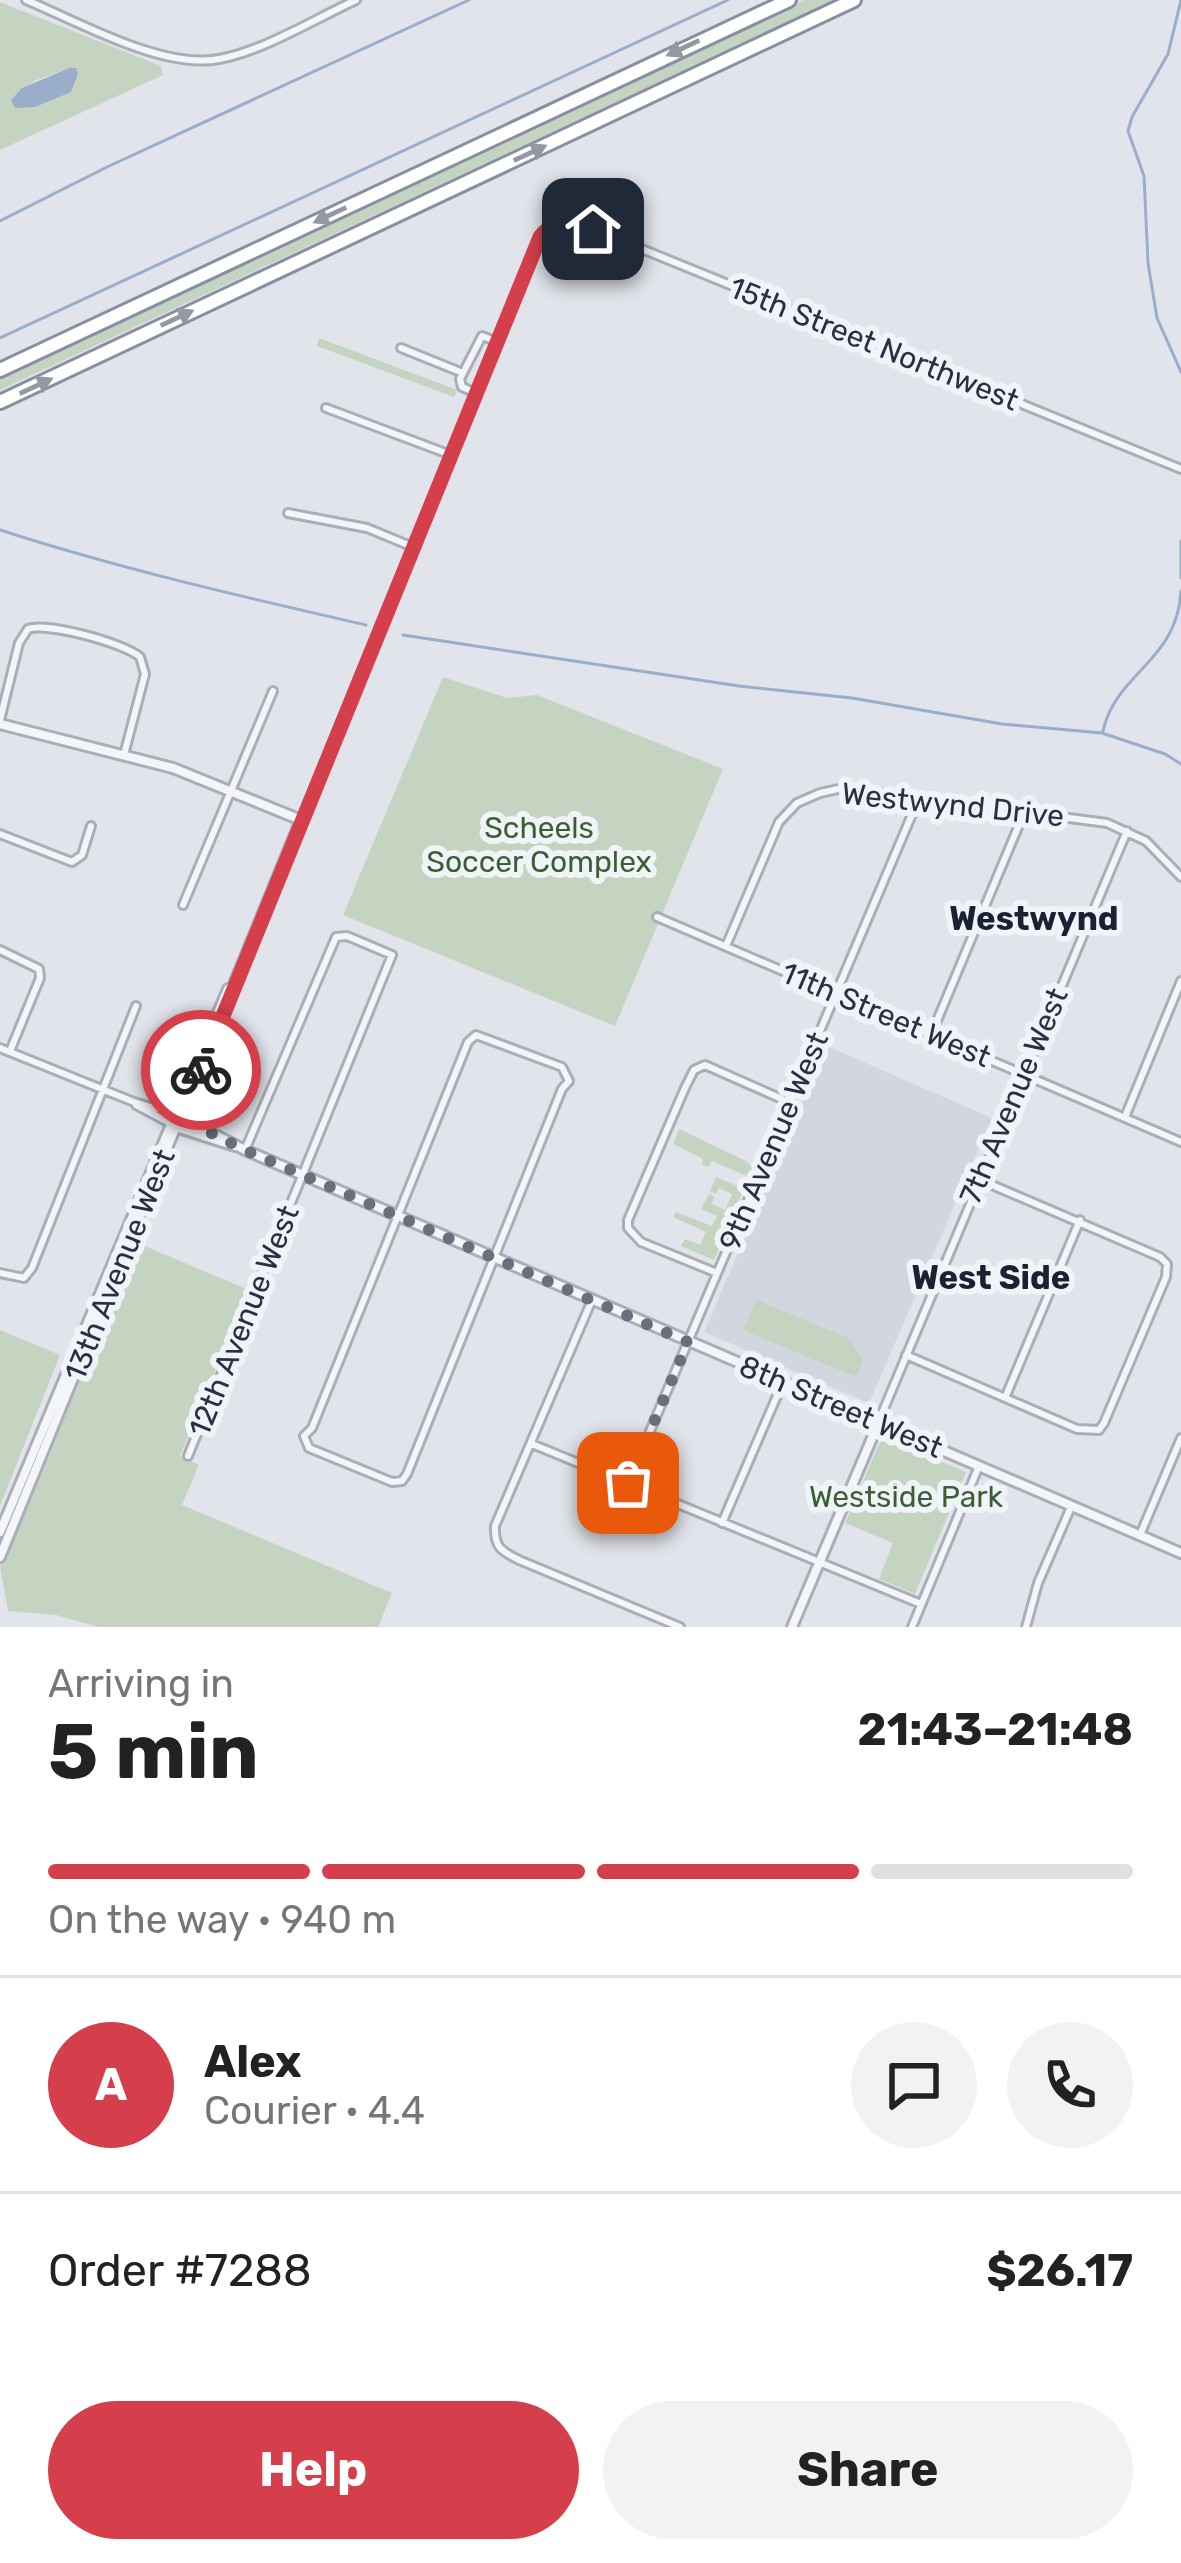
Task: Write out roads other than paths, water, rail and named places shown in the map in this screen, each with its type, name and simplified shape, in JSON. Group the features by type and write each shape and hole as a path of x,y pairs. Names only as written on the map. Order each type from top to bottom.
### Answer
{"highway":[{"path":"0,370 789,0"},
{"path":"0,402 854,0"}],"street":[{"path":"26,0 166,57 196,62 233,56 356,0"},
{"name":"13th Avenue West","path":"0,1532 238,973 540,237 554,223 566,221"},
{"name":"15th Street Northwest","path":"566,221 1181,469"},
{"path":"476,393 460,384 479,337 499,342"},
{"path":"401,348 463,374"},
{"path":"326,407 451,455"},
{"path":"288,513 367,528 413,547"},
{"path":"124,755 145,674 140,657 128,648 44,626 28,629 19,643 0,722 186,772 301,820"},
{"path":"183,905 273,691"},
{"name":"Westwynd Drive","path":"726,946 779,822 797,803 843,788 1107,823 1160,852 1181,878"},
{"name":"9th Avenue West","path":"628,1483 919,798"},
{"path":"931,1035 1024,813"},
{"path":"0,834 72,862 82,855 91,826"},
{"name":"7th Avenue West","path":"792,1627 1127,831"},
{"name":"11th Street West","path":"657,917 1181,1142"},
{"name":"12th Avenue West","path":"188,1456 392,955 340,937 331,946 241,1148"},
{"path":"0,950 32,963 40,978 10,1052"},
{"path":"1124,1117 1181,981"},
{"path":"0,1274 24,1278 32,1268 136,1006"},
{"path":"476,1035 562,1067 569,1081 494,1257 402,1481 392,1482 305,1443 468,1042 476,1035"},
{"name":"8th Street West","path":"0,1048 1181,1553"},
{"path":"717,1273 641,1242 628,1228 685,1088 700,1066 713,1067 791,1103"},
{"name":"13th Avenue West","path":"0,1557 176,1121"},
{"path":"906,1355 1077,1429 1099,1430 1166,1276 1166,1264 1160,1257 979,1179"},
{"path":"1005,1398 1079,1220"},
{"path":"592,1300 495,1526 497,1545 520,1560 680,1627"},
{"path":"722,1523 783,1382"},
{"path":"1140,1534 1181,1438"},
{"path":"532,1444 921,1604"},
{"path":"912,1627 979,1466"},
{"path":"1026,1627 1032,1597 1071,1507"}],"water":[{"path":"76,68 78,74 71,92 35,107 15,108 11,100 22,88"}],"waterway":[{"path":"0,221 469,0"},
{"path":"0,338 728,0"},
{"path":"1181,0 1168,54 1128,131 1144,176 1148,263 1157,318 1181,372"},
{"path":"0,530 136,570 366,625"},
{"path":"1181,541 1181,578"},
{"path":"1103,731 1120,694 1169,635 1181,591"},
{"path":"403,635 739,686 852,698 1002,724 1102,733 1181,764"}],"district":[{"name":"Westwynd","path":"1034,918"},
{"name":"West Side","path":"991,1277"}],"park label":[{"name":"Scheels Soccer Complex","path":"539,845"},
{"name":"Westside Park","path":"906,1497"}]}
